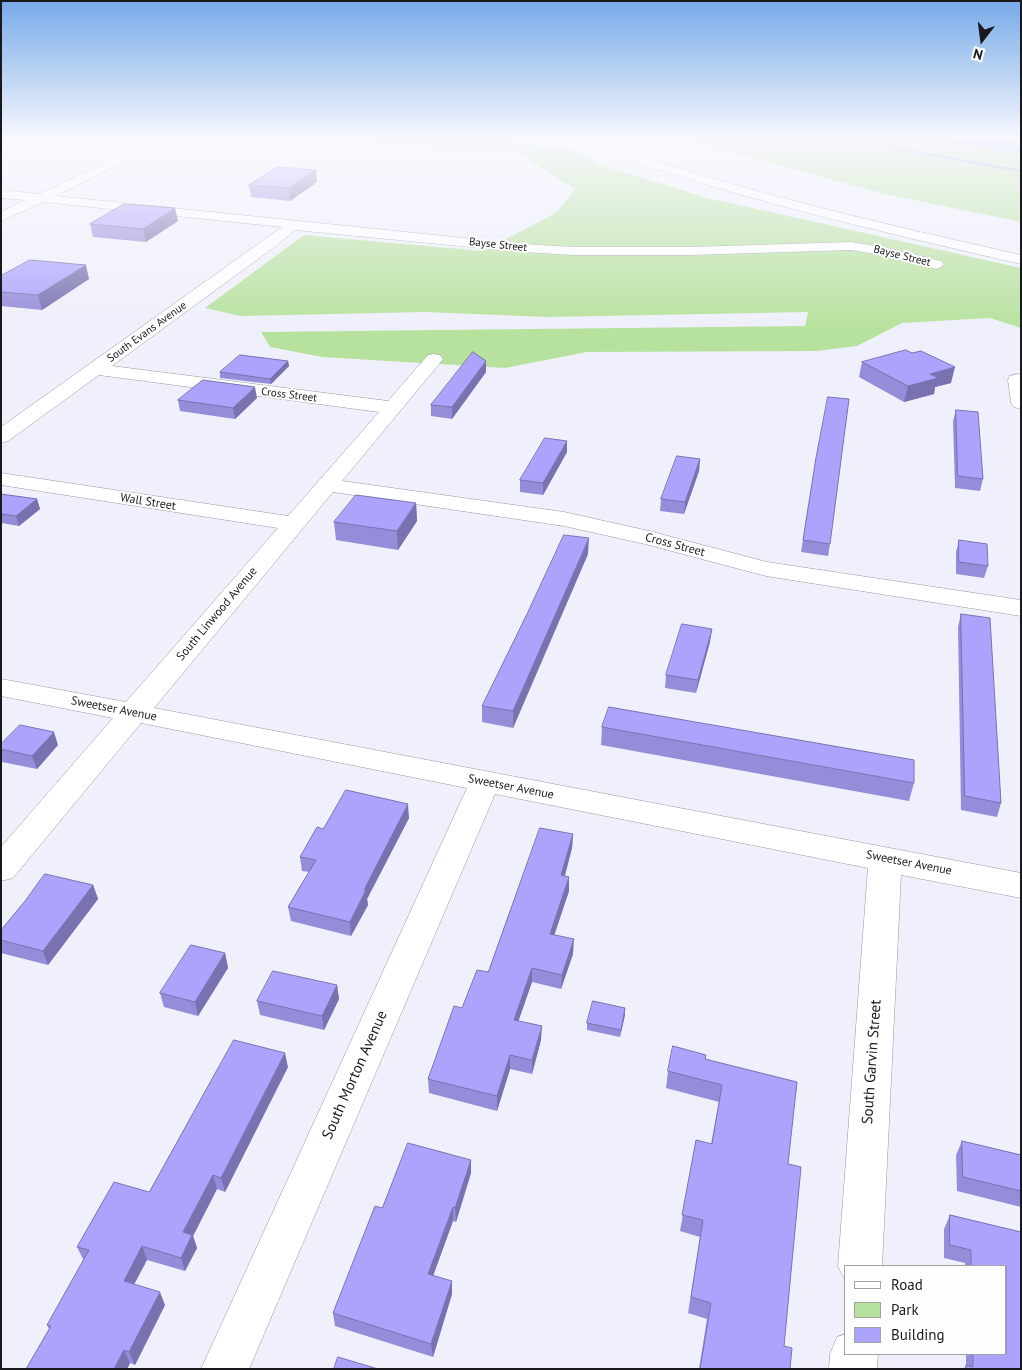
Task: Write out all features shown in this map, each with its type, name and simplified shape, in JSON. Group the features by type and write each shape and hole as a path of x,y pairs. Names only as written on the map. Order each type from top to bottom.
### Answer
{"main road":[{"path":"1,217 33,202"},
{"name":"Bayse Street","path":"80,202 522,248 574,251 691,251 851,246 882,250 936,264"},
{"path":"780,202 1021,260"},
{"path":"809,202 1021,252"},
{"name":"South Evans Avenue","path":"1,436 272,242 288,230 290,225"},
{"name":"South Linwood Avenue","path":"1,870 434,359"},
{"name":"Cross Street","path":"96,369 394,408"},
{"path":"1017,380 1021,403"},
{"name":"Wall Street","path":"1,479 294,524"},
{"name":"Cross Street","path":"328,485 564,519 649,538 766,569 1021,608"},
{"name":"Sweetser Avenue","path":"1,687 1021,886"},
{"name":"South Morton Avenue","path":"225,1369 485,782"},
{"name":"South Garvin Street","path":"860,1265 885,858"},
{"path":"853,1369 854,1355"}],"green space":[{"path":"565,202 726,202 1021,268 1021,328 990,318 902,323 857,346 816,351 587,352 505,368 322,357 270,347 261,332 805,326 808,312 548,317 425,312 241,316 205,308 304,235 483,251 556,213"},
{"path":"924,202 1021,202 1021,222"}],"building":[{"path":"124,204 175,208 143,229 90,224"},
{"path":"30,260 86,265 38,295 1,292 1,276"},
{"path":"906,350 912,353 921,351 955,367 930,374 938,378 908,386 862,362"},
{"path":"473,352 486,361 452,407 431,405"},
{"path":"240,355 288,361 270,379 220,372"},
{"path":"203,380 255,387 233,408 178,400"},
{"path":"828,397 849,399 830,544 803,540"},
{"path":"956,410 978,412 983,479 958,476"},
{"path":"545,438 567,441 543,483 520,480"},
{"path":"677,456 700,459 685,502 661,499"},
{"path":"1,494 37,499 16,516 1,514"},
{"path":"356,495 416,503 397,531 334,522"},
{"path":"564,535 589,538 513,711 482,706 527,614"},
{"path":"959,540 987,544 988,566 959,562"},
{"path":"961,614 990,618 1001,803 965,796"},
{"path":"682,624 712,629 698,680 666,675"},
{"path":"609,707 914,760 914,783 602,727"},
{"path":"20,725 54,732 32,756 1,749 1,744"},
{"path":"346,790 408,804 364,890 366,890 350,922 288,907 316,860 300,857 317,827 323,829"},
{"path":"540,828 573,834 561,875 569,877 550,934 574,939 562,975 532,968 514,1020 542,1026 532,1060 510,1055 497,1096 428,1079 454,1006 462,1008 477,970 488,972"},
{"path":"45,874 93,885 43,951 1,940 1,930"},
{"path":"191,945 225,953 195,1002 160,993"},
{"path":"273,971 337,985 322,1016 257,1001"},
{"path":"593,1001 625,1008 621,1030 587,1023"},
{"path":"234,1040 285,1053 221,1178 213,1175 183,1232 192,1235 181,1258 142,1246 124,1281 160,1292 129,1352 124,1350 114,1369 26,1369 51,1326 47,1325 89,1250 77,1247 114,1182 149,1192"},
{"path":"673,1046 706,1055 705,1059 797,1082 788,1164 801,1167 784,1346 792,1348 790,1369 700,1369 711,1303 691,1297 703,1220 682,1215 696,1140 712,1144 722,1085 668,1071"},
{"path":"962,1141 1021,1155 1021,1191 963,1177"},
{"path":"408,1143 471,1160 455,1208 453,1207 428,1274 452,1281 431,1344 333,1313 375,1206 382,1208"},
{"path":"950,1215 1021,1232 1021,1369 966,1369 966,1365 973,1367 973,1355 1007,1355 1007,1265 971,1265 971,1250 950,1245"},
{"path":"338,1357 378,1369 334,1369"}]}
